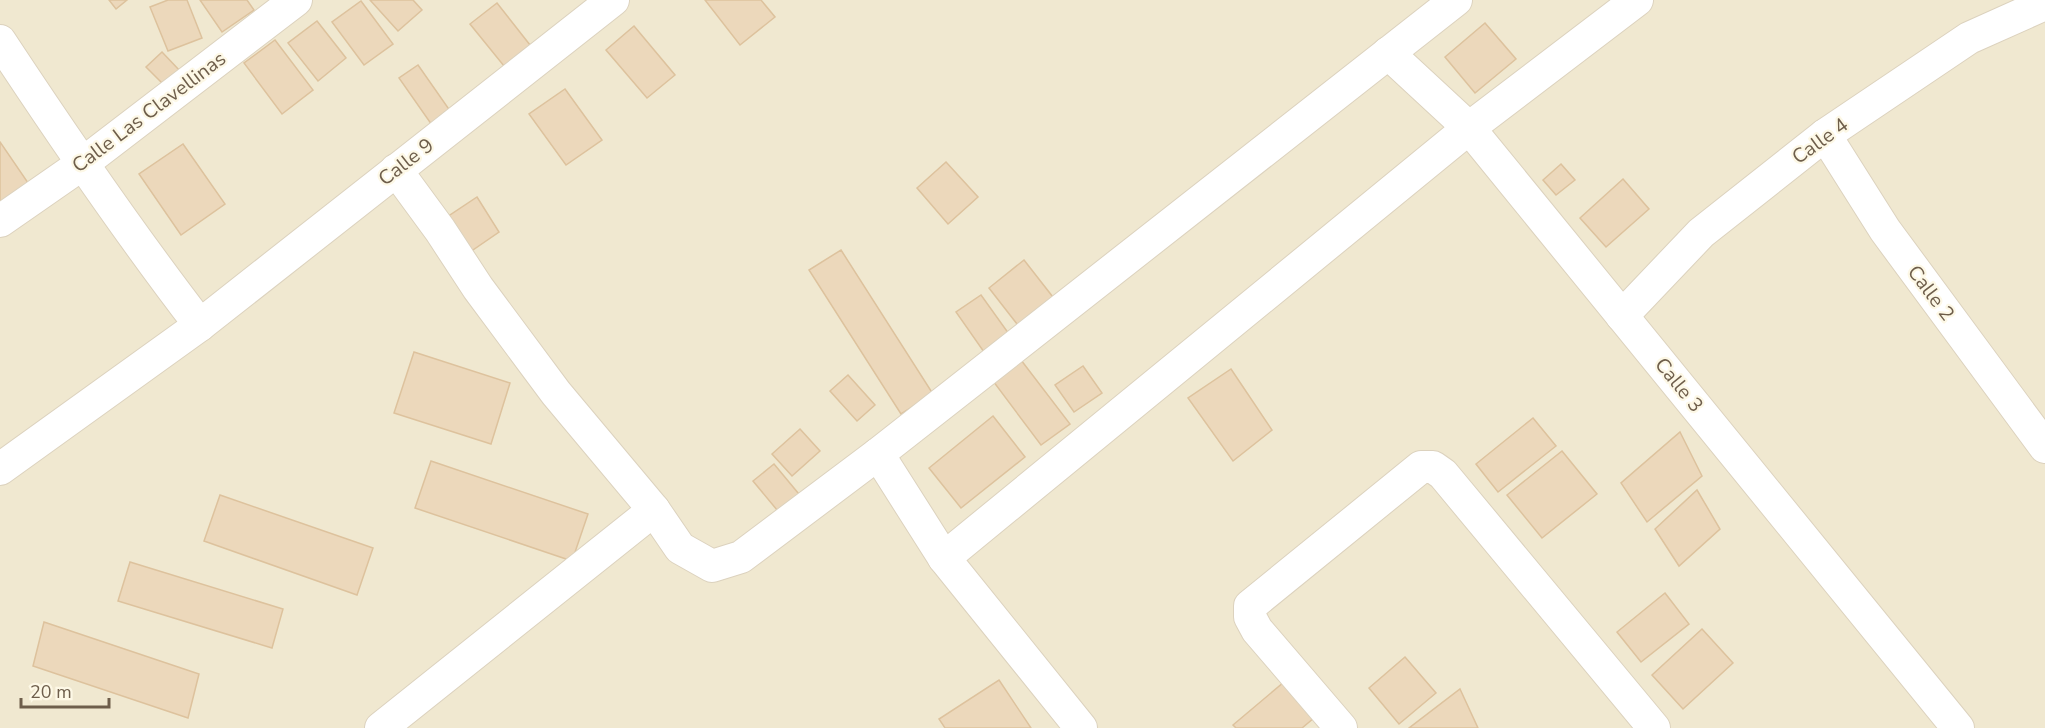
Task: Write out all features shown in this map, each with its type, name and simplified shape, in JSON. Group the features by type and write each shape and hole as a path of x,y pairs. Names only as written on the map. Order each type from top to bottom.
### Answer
{"street":[{"name":"Calle Las Clavellinas","path":"0,221 82,164 296,0"},
{"name":"Calle 9","path":"0,469 200,325 613,0"},
{"path":"396,170 440,230 478,288 556,393 654,510 680,548 712,566 741,557 878,454 1456,0"},
{"path":"944,558 1469,128 1637,0"},
{"name":"Calle 4","path":"1622,316 1701,233 1825,135 1969,38 2045,4"},
{"path":"0,41 82,164 149,259 200,325"},
{"name":"Calle 3","path":"1388,53 1469,128 1958,728"},
{"name":"Calle 2","path":"1825,135 1885,230 2045,447"},
{"path":"878,454 944,558 1081,728"},
{"path":"1341,728 1257,630 1250,616 1250,606 1421,467 1433,466 1443,474 1654,728"},
{"path":"381,728 654,510"}],"shaded area":[{"path":"0,0 2045,0 2045,728 0,728"}],"building":[{"path":"109,0 127,0 116,9"},
{"path":"168,0 187,0 202,38 168,51 150,7"},
{"path":"200,0 247,0 254,10 222,32"},
{"path":"370,0 413,0 422,10 398,31"},
{"path":"705,0 761,0 775,17 740,45"},
{"path":"361,1 393,44 364,65 332,22"},
{"path":"497,3 530,45 504,66 470,24"},
{"path":"317,21 346,58 318,81 288,43"},
{"path":"1485,23 1516,59 1475,93 1445,57"},
{"path":"634,26 675,75 647,98 606,50"},
{"path":"275,40 313,90 282,114 244,63"},
{"path":"162,52 181,72 166,87 146,67"},
{"path":"418,65 453,115 434,128 399,78"},
{"path":"565,89 602,140 566,165 529,114"},
{"path":"0,142 35,193 0,203"},
{"path":"183,144 225,204 181,235 139,174"},
{"path":"946,162 978,197 948,224 917,188"},
{"path":"1561,164 1575,180 1556,195 1543,180"},
{"path":"1623,179 1649,209 1606,247 1580,218"},
{"path":"477,197 499,232 470,252 447,217"},
{"path":"841,250 933,394 901,414 809,270"},
{"path":"1024,260 1056,301 1021,329 989,288"},
{"path":"981,295 1009,334 984,352 956,312"},
{"path":"414,352 510,383 491,444 394,413"},
{"path":"1021,360 1070,424 1041,445 993,381"},
{"path":"1083,366 1102,393 1074,412 1055,385"},
{"path":"1231,369 1272,430 1233,461 1188,398"},
{"path":"848,375 875,405 857,421 830,391"},
{"path":"993,416 1025,457 961,508 929,468"},
{"path":"1533,418 1556,446 1498,492 1476,464"},
{"path":"800,429 820,451 792,476 772,454"},
{"path":"1680,432 1702,476 1647,522 1621,483"},
{"path":"1562,451 1597,494 1542,538 1507,495"},
{"path":"431,461 588,514 572,561 415,508"},
{"path":"774,464 808,505 787,522 753,481"},
{"path":"1697,490 1720,529 1679,566 1655,529"},
{"path":"220,495 373,548 357,595 204,541"},
{"path":"130,562 283,609 272,648 118,601"},
{"path":"1665,593 1689,624 1641,662 1617,632"},
{"path":"44,622 199,674 188,718 33,666"},
{"path":"1702,629 1733,663 1683,709 1652,675"},
{"path":"1405,657 1436,693 1399,724 1369,688"},
{"path":"999,680 1031,728 945,728 939,719"},
{"path":"1284,682 1314,718 1302,728 1236,728 1233,725"},
{"path":"1460,689 1478,728 1409,728"}]}
